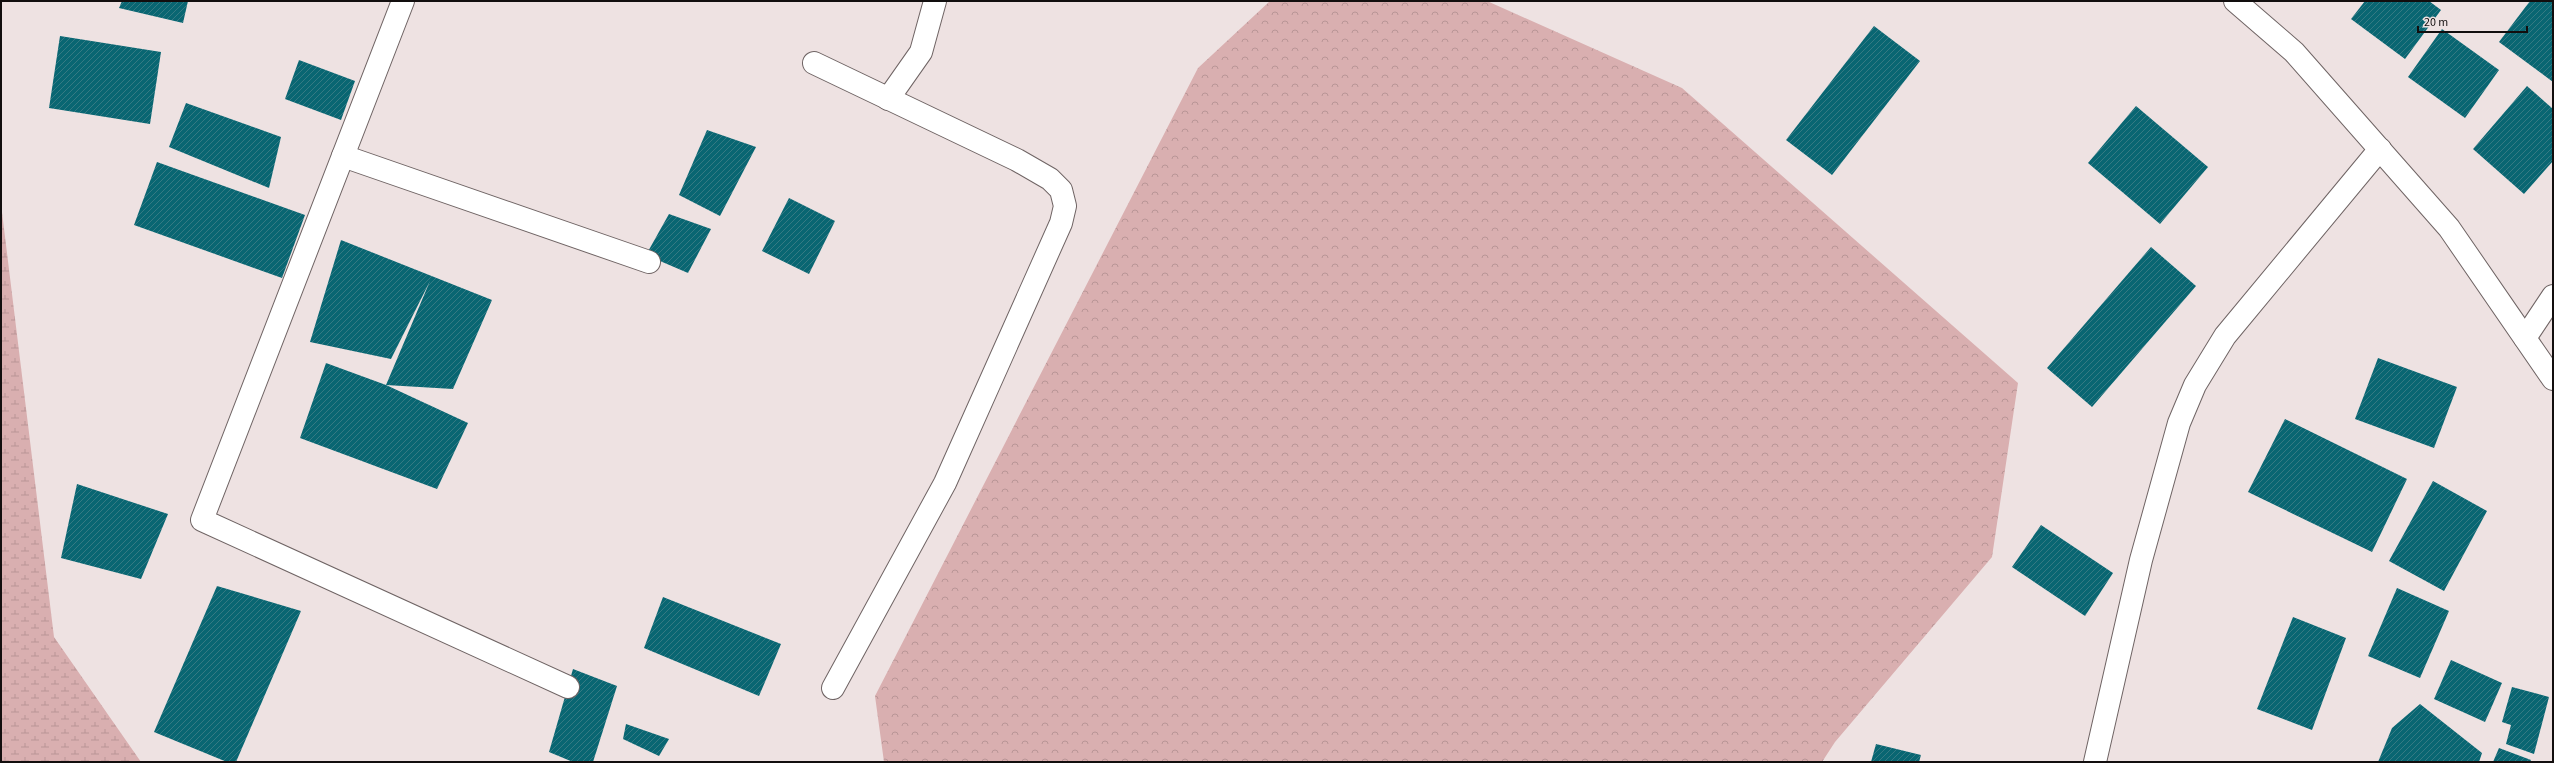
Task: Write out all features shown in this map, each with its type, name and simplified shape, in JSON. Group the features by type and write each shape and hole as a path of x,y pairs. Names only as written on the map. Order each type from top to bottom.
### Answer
{"street":[{"path":"403,1 202,520 568,688"},
{"path":"888,99 921,52 935,1"},
{"path":"2235,1 2294,52 2450,228 2553,378"},
{"path":"814,63 1050,178 1060,190 1065,206 1061,223 945,483 833,688"},
{"path":"2095,762 2140,560 2179,423 2195,385 2225,336 2380,149"},
{"path":"343,156 649,262"},
{"path":"2525,338 2553,296"}],"green space":[{"path":"1270,1 1487,1 1682,88 2018,383 1992,557 1835,742 1822,762 884,762 875,696 1198,68"},
{"path":"1,204 54,637 141,762 1,762"}],"building":[{"path":"122,1 188,1 183,23 119,8"},
{"path":"2365,1 2429,1 2441,10 2405,59 2351,19"},
{"path":"2530,1 2553,1 2553,82 2499,42"},
{"path":"1874,26 1920,61 1832,175 1786,140"},
{"path":"2442,29 2499,70 2465,118 2408,77"},
{"path":"60,36 161,52 150,124 49,108"},
{"path":"299,60 355,81 341,120 285,99"},
{"path":"2527,86 2553,109 2553,161 2524,194 2473,149"},
{"path":"186,103 281,137 269,188 169,147"},
{"path":"2136,106 2208,167 2160,224 2088,163"},
{"path":"707,130 756,147 720,216 679,195"},
{"path":"157,162 305,215 282,278 134,225"},
{"path":"789,198 835,221 809,274 762,251"},
{"path":"669,214 711,229 688,273 646,255"},
{"path":"341,240 492,300 453,389 386,385 430,281 391,359 310,342"},
{"path":"2151,247 2196,286 2092,407 2047,368"},
{"path":"2378,358 2457,387 2434,448 2355,419"},
{"path":"326,363 386,385 468,423 437,489 300,438"},
{"path":"2285,419 2407,479 2372,552 2248,492"},
{"path":"2433,481 2487,511 2444,591 2389,561"},
{"path":"77,484 168,514 141,579 61,558"},
{"path":"2041,525 2113,573 2085,616 2012,567"},
{"path":"217,586 301,611 236,762 227,762 154,732"},
{"path":"2397,588 2449,611 2420,678 2368,656"},
{"path":"663,597 781,644 759,696 644,648"},
{"path":"2293,617 2346,638 2312,730 2257,709"},
{"path":"2451,660 2502,683 2485,722 2434,699"},
{"path":"573,669 617,686 593,762 573,762 549,752"},
{"path":"2512,687 2549,697 2534,754 2506,744 2511,725 2502,722"},
{"path":"2420,704 2482,753 2479,762 2378,762 2392,728"},
{"path":"626,724 669,739 659,756 623,739"},
{"path":"1876,744 1921,755 1919,762 1871,762"},
{"path":"2499,748 2531,760 2530,762 2493,762"}]}
